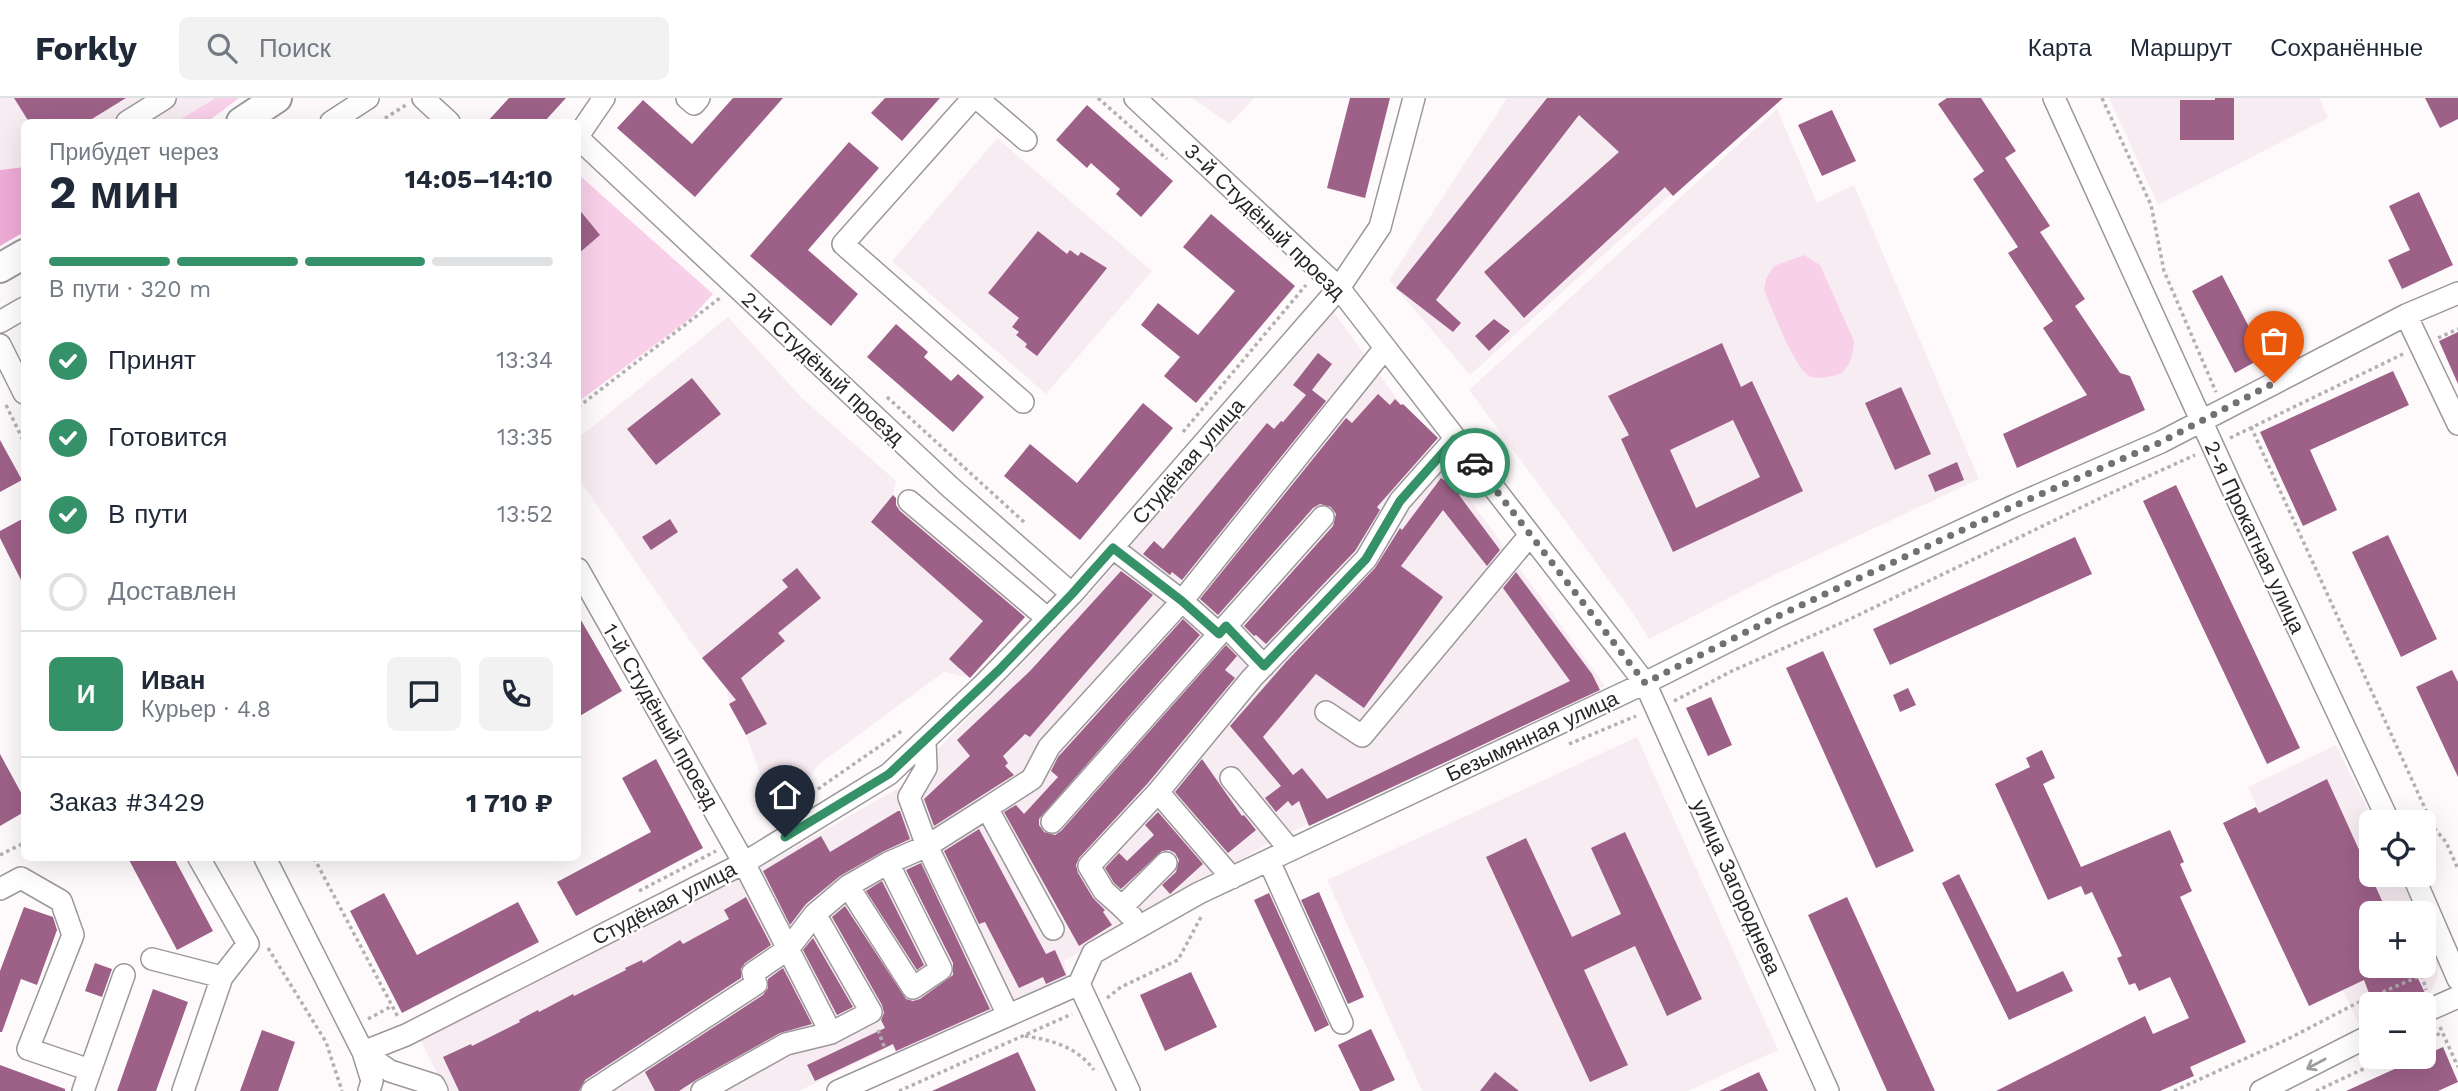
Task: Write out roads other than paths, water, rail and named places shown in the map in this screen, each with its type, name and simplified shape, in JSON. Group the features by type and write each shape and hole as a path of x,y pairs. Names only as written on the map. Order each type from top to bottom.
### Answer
{"main road":[{"path":"246,119 277,98"},
{"path":"0,268 21,256"}],"street":[{"path":"132,119 165,98"},
{"path":"336,119 368,98"},
{"path":"581,132 604,98"},
{"path":"687,98 694,104 699,98"},
{"path":"1023,402 843,244 975,98 1026,140"},
{"name":"3-й Студёный проезд","path":"1135,98 1334,293 1385,348 1645,683"},
{"name":"Студёная улица","path":"363,1052 406,1034 744,863 889,774 1048,620 1334,293 1380,227 1414,98"},
{"name":"2-я Прокатная улица","path":"2054,98 2213,447 2383,810"},
{"path":"415,101 444,119"},
{"name":"2-й Студёный проезд","path":"581,140 950,487 1072,594"},
{"name":"Безымянная улица","path":"1079,984 1093,953 1199,893 1645,683 1778,616 2016,505 2161,442 2406,315 2458,293"},
{"path":"0,323 21,310"},
{"path":"2406,315 2452,398 2458,425"},
{"path":"0,345 21,387"},
{"path":"592,1091 756,984 753,973 788,949 815,914 848,886 888,863 927,846 1032,779 1049,747 1182,601 1385,348"},
{"path":"1141,926 1104,891 1089,866 1158,792 1264,666 1366,559 1400,501 1455,439"},
{"path":"909,500 1048,620"},
{"path":"1052,822 1323,517"},
{"path":"1326,712 1362,736 1530,535"},
{"path":"1113,548 1222,630 1264,666"},
{"name":"1-й Студёный проезд","path":"581,574 744,863 831,1033"},
{"name":"улица Загороднева","path":"1645,683 1828,1091"},
{"path":"925,740 926,768 909,797 927,846 1008,1015"},
{"path":"1231,778 1290,850"},
{"path":"1158,792 1232,878"},
{"path":"987,808 1053,929"},
{"path":"183,1091 222,977 248,944 201,861"},
{"path":"267,861 363,1052 372,1081 369,1091"},
{"path":"1269,861 1342,1023"},
{"path":"848,886 913,988 941,969 888,863"},
{"path":"1122,907 1166,863"},
{"path":"0,889 22,878 61,901 73,935 28,1049 90,1070"},
{"path":"2418,887 2455,970"},
{"path":"702,1091 786,1044 831,1033 871,1012 815,914"},
{"path":"152,959 222,977"},
{"path":"83,1091 124,975"},
{"path":"838,1091 1079,984 1129,1091"},
{"path":"2436,1007 2458,997"},
{"path":"2261,1091 2359,1041"},
{"path":"363,1052 390,1071 434,1085 437,1091"}]}
